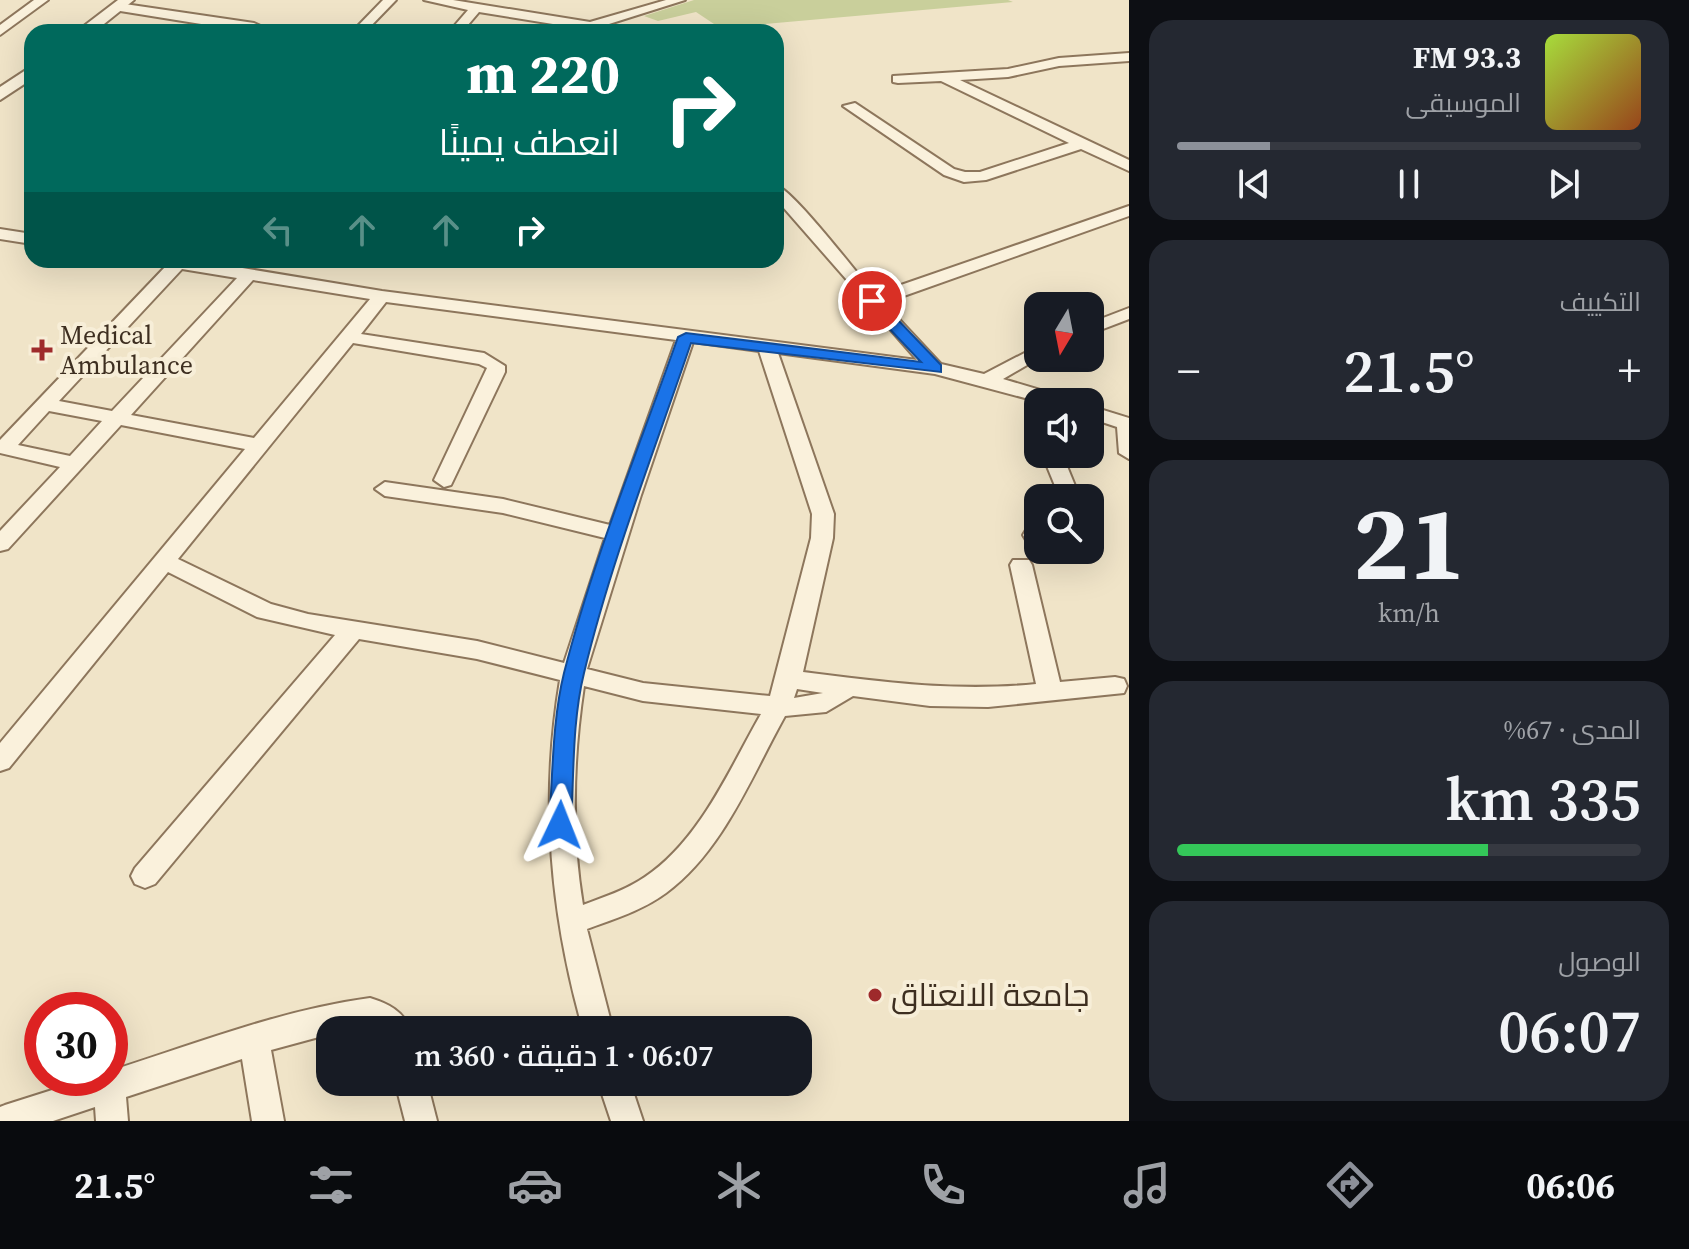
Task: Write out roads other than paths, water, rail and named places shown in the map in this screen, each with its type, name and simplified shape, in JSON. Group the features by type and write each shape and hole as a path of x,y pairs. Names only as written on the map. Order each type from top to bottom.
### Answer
{"street":[{"path":"0,31 42,0"},
{"path":"366,24 390,0"},
{"path":"430,0 578,24"},
{"path":"640,0 673,2"},
{"path":"597,24 673,2"},
{"path":"94,24 122,3 238,24"},
{"path":"462,24 477,7"},
{"path":"898,79 1008,73 1059,62 1129,57"},
{"path":"942,76 1129,166"},
{"path":"1,94 24,77"},
{"path":"850,106 949,172 964,177 981,177 1083,143"},
{"path":"784,198 872,301 935,368"},
{"path":"872,301 1129,211"},
{"path":"0,234 24,238"},
{"path":"2,448 47,405 176,268"},
{"path":"213,268 382,296 935,368 987,380 1024,393"},
{"path":"0,544 249,275"},
{"path":"0,761 382,296"},
{"path":"1104,323 1129,313"},
{"path":"348,337 484,359 496,366 496,372 444,480"},
{"path":"594,1016 571,922 560,825 567,717 574,674 617,534 686,337"},
{"path":"571,922 620,904 654,886 683,862 707,832 778,707 789,679 822,538 823,514 767,347"},
{"path":"987,380 1024,359"},
{"path":"47,405 259,445"},
{"path":"1104,416 1128,424 1129,453"},
{"path":"2,448 76,464"},
{"path":"385,489 503,506 617,534"},
{"path":"164,561 265,611 353,630 477,650 643,692 778,707 812,707 838,696 847,688"},
{"path":"1021,565 1050,693"},
{"path":"145,876 353,630"},
{"path":"789,679 930,697 988,698 1115,686"},
{"path":"353,1016 370,1012 378,1016"},
{"path":"128,1081 254,1040 316,1025"},
{"path":"254,1040 268,1121"},
{"path":"5,1121 82,1096"},
{"path":"111,1096 112,1121"},
{"path":"415,1096 421,1121"},
{"path":"619,1096 627,1121"}],"place":[{"name":"Medical Ambulance","path":"42,350"},
{"name":"جامعة الانعتاق","path":"875,995"}]}
